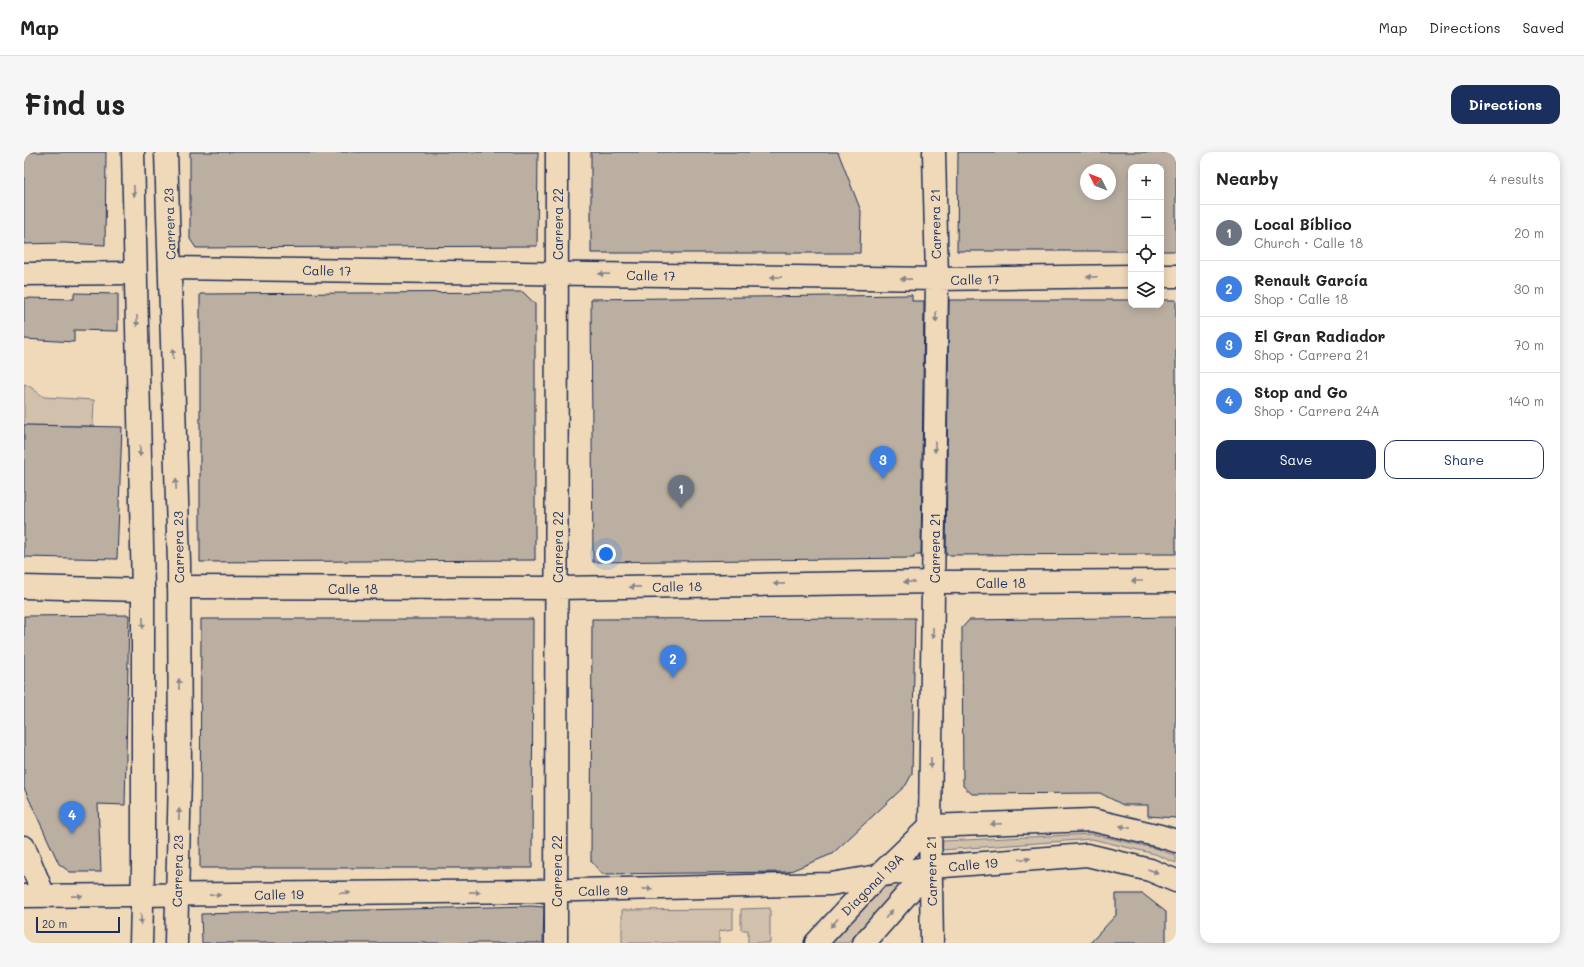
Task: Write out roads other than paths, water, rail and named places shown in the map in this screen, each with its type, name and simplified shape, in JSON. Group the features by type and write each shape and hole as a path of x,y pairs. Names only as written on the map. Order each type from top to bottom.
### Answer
{"street":[{"path":"133,152 143,590 141,943"},
{"name":"Carrera 23","path":"166,152 179,587 180,776 176,943"},
{"name":"Carrera 22","path":"556,943 557,152"},
{"name":"Carrera 21","path":"932,943 930,826 934,582 936,280 934,152"},
{"name":"Calle 17","path":"170,268 936,280 1128,276"},
{"path":"24,274 135,273"},
{"path":"1164,276 1176,276"},
{"name":"Calle 18","path":"179,587 556,588 934,582 1176,581"},
{"path":"24,587 143,590"},
{"path":"930,826 1092,820 1176,841"},
{"name":"Diagonal 19A","path":"816,943 878,876 930,826"},
{"path":"24,847 34,896"},
{"name":"Calle 19","path":"34,896 556,890 831,884 930,867 1087,855 1150,870 1176,881"},
{"path":"864,943 930,867"}],"place":[{"name":"El Gran Radiador","path":"883,479"},
{"name":"Local Bíblico","path":"681,508"},
{"name":"Renault García","path":"673,678"},
{"name":"Stop and Go","path":"72,834"}]}
